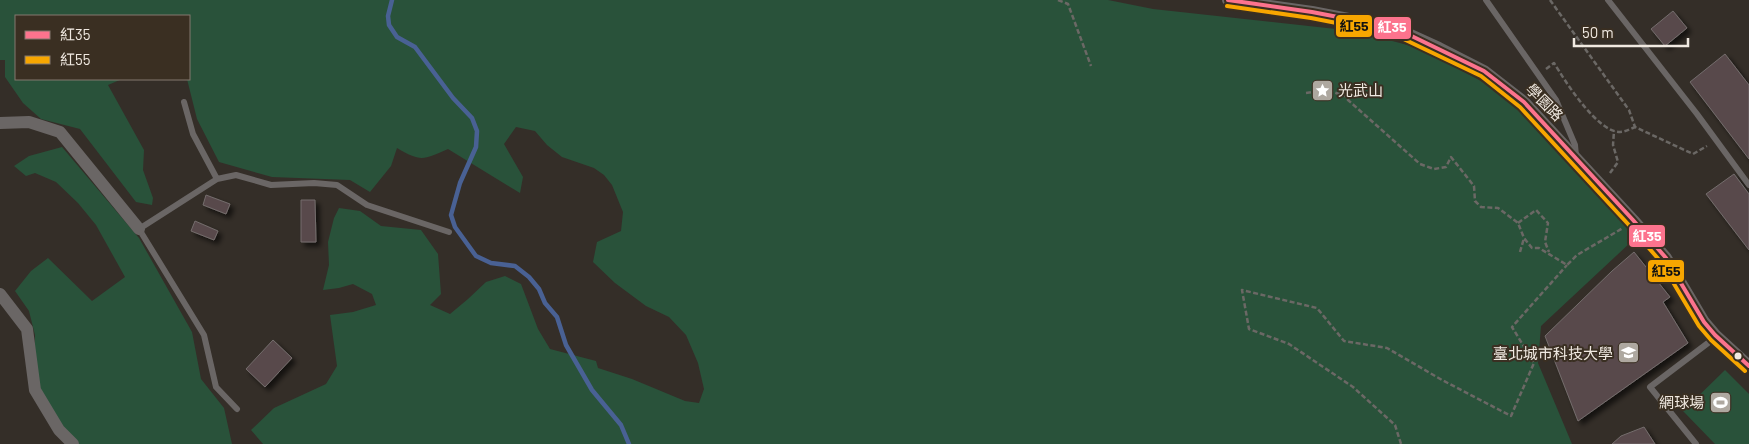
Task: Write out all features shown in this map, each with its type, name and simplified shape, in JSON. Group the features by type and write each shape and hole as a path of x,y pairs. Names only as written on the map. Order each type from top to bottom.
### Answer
{"street":[{"name":"學園路","path":"1228,0 1312,12 1395,28 1484,71 1524,102 1627,214 1666,258 1704,322 1715,335 1749,366"},
{"path":"0,123 29,122 60,132 139,228"},
{"path":"0,294 27,329 35,390 59,430 73,444"}],"lane":[{"path":"1486,0 1556,100 1575,145 1576,160"},
{"path":"1608,0 1697,114 1749,185"},
{"path":"184,102 193,134 217,179"},
{"path":"236,409 216,387 204,335 139,228 217,179 236,175 271,185 314,183 337,185 367,206 449,232"},
{"path":"1696,444 1650,388 1708,343 1715,335"}],"path":[{"path":"1058,0 1068,4 1073,14 1091,66"},
{"path":"1550,0 1628,110 1635,127 1693,154 1716,140"},
{"path":"1538,73 1554,63 1566,83 1601,124 1614,131 1622,132 1635,127"},
{"path":"1306,93 1327,90 1344,94 1348,100 1420,164 1434,169 1446,167 1451,157 1474,186 1475,201 1481,206 1498,208 1518,223 1524,238 1532,248 1539,248 1567,265"},
{"path":"1608,175 1618,162 1613,145 1614,131"},
{"path":"1518,223 1536,210 1548,224 1545,242 1549,254"},
{"path":"1401,444 1395,425 1353,387 1289,344 1249,328 1242,290 1317,308 1344,341 1387,348 1442,380 1511,416 1534,363 1512,327 1577,255 1620,230"},
{"path":"1520,252 1524,238"}],"green space":[{"path":"0,0 1108,0 1153,9 1354,31 1419,48 1511,97 1625,216 1631,242 1541,326 1538,363 1572,444 263,444 251,430 274,408 326,384 337,366 330,315 353,312 376,305 372,294 353,284 323,290 329,265 328,242 334,218 339,208 360,211 381,226 421,230 438,254 441,294 430,305 450,314 486,282 505,276 521,284 538,329 550,349 596,361 598,368 632,379 685,401 699,403 704,389 698,363 686,335 669,317 646,306 615,283 593,262 597,242 621,231 623,212 612,185 604,175 594,168 562,157 547,145 535,131 516,127 504,144 523,177 520,193 448,149 422,158 412,156 397,148 391,166 370,192 350,180 272,177 219,162 197,119 187,80 190,80 190,15 15,15 15,80 120,80 108,85 144,150 143,170 153,198 152,205 136,202 80,129 41,119 23,103 5,77 5,60 0,60"},
{"path":"62,147 139,238 192,332 201,379 224,408 232,444 67,444 33,392 35,335 29,311 15,291 31,271 48,258 92,301 125,277 96,225 78,203 56,182 35,173 26,176 14,166 29,156"},
{"name":"網球場","path":"1725,370 1749,394 1749,444 1715,444 1683,411"}],"building":[{"path":"1673,11 1687,28 1665,46 1651,29"},
{"path":"1725,54 1749,85 1749,159 1690,82"},
{"path":"1734,174 1749,194 1749,250 1706,194"},
{"path":"206,195 230,204 226,214 203,205"},
{"path":"301,200 315,200 316,242 301,242"},
{"path":"195,221 218,231 214,240 191,231"},
{"path":"1634,252 1670,297 1663,302 1688,343 1578,421 1545,336"},
{"path":"273,340 292,358 265,387 246,369"},
{"path":"1644,427 1655,444 1612,444 1621,436"}],"waterway":[{"path":"392,0 388,16 389,25 397,37 415,47 453,98 472,118 477,131 476,147 460,183 451,215 455,227 476,256 491,263 515,266 529,277 539,289 545,303 557,317 566,345 592,390 621,425 629,444"}],"transit line":[{"name":"紅35","path":"1228,0 1312,12 1395,28 1484,71 1524,102 1633,220 1666,258 1704,322 1715,335 1749,366"},
{"name":"紅55","path":"1227,6 1311,18 1393,34 1481,76 1520,107 1628,224 1661,262 1699,326 1711,340 1745,371"}],"place":[{"name":"光武山","path":"1322,90"},
{"name":"臺北城市科技大學","path":"1629,353"},
{"name":"網球場","path":"1720,402"}]}
